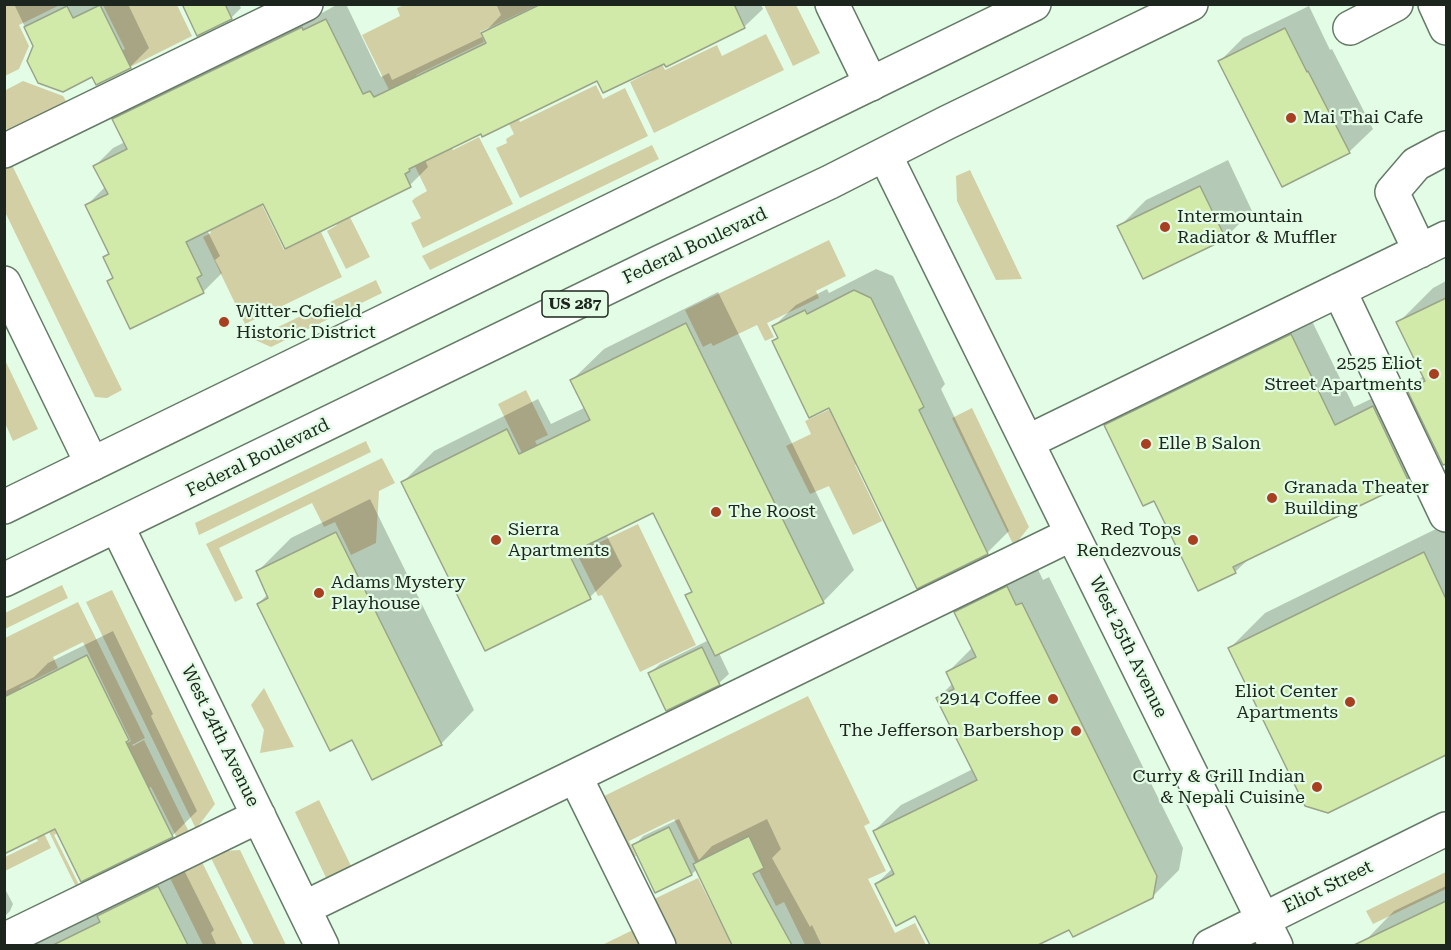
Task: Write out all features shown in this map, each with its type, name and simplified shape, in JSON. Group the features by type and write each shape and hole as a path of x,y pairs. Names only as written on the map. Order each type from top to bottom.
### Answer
{"main road":[{"path":"4,151 247,17 306,4"},
{"path":"832,4 871,84"},
{"path":"4,507 1034,4"},
{"name":"Federal Boulevard","path":"4,580 885,155 1191,4"},
{"path":"1350,28 1396,4"},
{"path":"1435,4 1446,28"},
{"path":"1027,442 1433,244 1392,192 1416,164 1446,148"},
{"name":"West 25th Avenue","path":"885,155 1269,932"},
{"path":"4,283 92,464"},
{"path":"1339,290 1446,515"},
{"name":"West 24th Avenue","path":"117,526 322,945"},
{"path":"304,908 1072,534"},
{"path":"575,776 659,945"},
{"path":"4,940 259,816"},
{"name":"Eliot Street","path":"1210,945 1269,932 1446,829"}],"shaded area":[{"path":"5,4 60,5 19,25 29,46 19,69 5,76"},
{"path":"103,5 177,5 192,36 108,78 100,62 125,49"},
{"path":"404,5 537,5 480,32 484,42 416,75 444,134 417,147 362,35 400,16 397,8"},
{"path":"633,5 665,70 717,45 722,56 766,34 784,70 654,133 630,82 652,71 646,58"},
{"path":"764,5 796,5 820,53 793,66"},
{"path":"262,42 370,257 346,269 327,231 337,225 318,188 268,120 236,55"},
{"path":"482,45 520,122 596,85 603,99 625,88 648,136 520,198 496,148 507,143 506,139 514,134 473,50"},
{"path":"23,81 63,96 68,104 8,133 5,125 4,91"},
{"path":"479,137 513,204 423,248 411,223 421,218 412,201 427,191 410,156 446,138 453,150"},
{"path":"652,145 659,159 430,270 422,256"},
{"path":"10,161 122,390 107,398 95,397 5,212 5,164"},
{"path":"970,170 1022,279 996,280 957,201 956,176"},
{"path":"249,178 284,250 321,232 342,277 245,324 203,237 211,233 197,204"},
{"path":"829,240 846,276 816,291 819,298 767,323 774,337 765,341 757,325 713,346 711,343 703,347 685,310"},
{"path":"376,280 382,293 271,347 253,339"},
{"path":"5,360 38,429 13,441 5,423"},
{"path":"526,390 548,435 535,441 540,451 563,537 498,404"},
{"path":"856,397 883,451 855,465 882,521 853,535 829,486 810,494 786,446 811,434 805,421"},
{"path":"972,408 1029,527 1014,546 952,418"},
{"path":"366,441 371,452 199,535 195,523"},
{"path":"382,458 395,483 379,491 376,543 351,555 335,522 324,527 312,503 219,548 243,598 235,602 206,544"},
{"path":"638,524 696,645 640,672 602,595 598,596 570,540 587,532 594,545"},
{"path":"62,585 68,598 5,629 5,613"},
{"path":"112,590 215,804 196,829 86,602"},
{"path":"78,602 145,738 132,745 144,740 190,834 178,840 151,787 54,835 79,885 76,887 5,742 89,762 131,741 83,642 53,657 58,668 20,687 28,704 5,715 5,638"},
{"path":"264,688 294,747 260,753 264,730 251,705"},
{"path":"808,696 870,823 864,826 886,871 868,879 895,933 915,923 926,945 805,945 784,902 776,906 746,845 698,868 674,819 629,841 636,856 624,862 594,801"},
{"path":"20,783 51,848 5,871 5,857 38,841 11,787"},
{"path":"319,800 353,870 328,882 295,812"},
{"path":"240,850 286,945 254,945 208,852"},
{"path":"200,858 243,945 203,945 168,874"},
{"path":"1446,872 1446,889 1373,924 1366,911"},
{"path":"698,878 732,945 669,945 648,902"},
{"path":"641,926 650,946 600,946"}],"building":[{"path":"182,4 225,4 232,19 197,36"},
{"path":"541,4 734,4 745,28 666,67 664,64 603,93 597,81 482,137 481,134 409,169 410,171 405,174 411,187 285,249 263,204 186,242 202,275 197,278 204,293 130,329 107,281 113,278 103,257 109,254 85,205 108,194 93,166 127,149 112,119 302,27 303,30 326,19 363,94 370,91 374,97 486,43 481,33"},
{"path":"100,5 131,68 96,85 92,77 63,92 38,83 27,61 33,46 24,27 67,6 73,18"},
{"path":"1285,28 1350,153 1282,187 1218,61"},
{"path":"1200,186 1226,239 1143,279 1117,226"},
{"path":"854,290 871,298 924,407 919,410 988,554 917,589 829,408 809,418 772,341 778,338 772,326 805,310 807,314"},
{"name":"2525 Eliot Street Apartments","path":"1446,298 1446,464 1443,465 1407,390 1425,381 1396,322"},
{"path":"686,323 824,603 715,656 685,595 692,592 653,513 569,554 591,599 485,651 401,482 507,429 519,454 590,420 570,380"},
{"path":"1291,334 1335,425 1373,406 1409,482 1233,567 1236,573 1198,591 1154,501 1143,506 1104,425"},
{"path":"336,532 442,745 372,780 352,740 330,751 257,604 268,598 256,571"},
{"name":"Eliot Center Apartments","path":"1424,552 1446,599 1446,755 1328,813 1305,806 1228,648"},
{"path":"1007,586 1016,605 1022,603 1157,876 1153,898 1073,937 1069,930 1038,945 930,945 915,916 896,926 875,884 894,874 873,831 977,780 936,698 954,689 946,672 976,657 954,612"},
{"path":"702,647 720,685 666,711 648,673"},
{"path":"87,655 129,740 126,742 173,837 81,882 55,829 4,854 4,697"},
{"path":"669,827 692,875 655,893 632,845"},
{"path":"749,836 764,868 753,874 792,945 732,945 693,864"},
{"path":"158,886 188,945 53,945 100,922 97,916"},
{"path":"1446,901 1446,945 1354,945"}],"place":[{"name":"Mai Thai Cafe","path":"1291,118"},
{"name":"Intermountain Radiator & Muffler","path":"1165,227"},
{"name":"Witter-Cofield Historic District","path":"224,322"},
{"name":"2525 Eliot Street Apartments","path":"1434,374"},
{"name":"Elle B Salon","path":"1146,444"},
{"name":"Granada Theater Building","path":"1272,498"},
{"name":"The Roost","path":"716,512"},
{"name":"Sierra Apartments","path":"496,540"},
{"name":"Red Tops Rendezvous","path":"1193,540"},
{"name":"Adams Mystery Playhouse","path":"319,593"},
{"name":"2914 Coffee","path":"1053,699"},
{"name":"Eliot Center Apartments","path":"1350,702"},
{"name":"The Jefferson Barbershop","path":"1076,731"},
{"name":"Curry & Grill Indian & Nepali Cuisine","path":"1317,787"}]}
